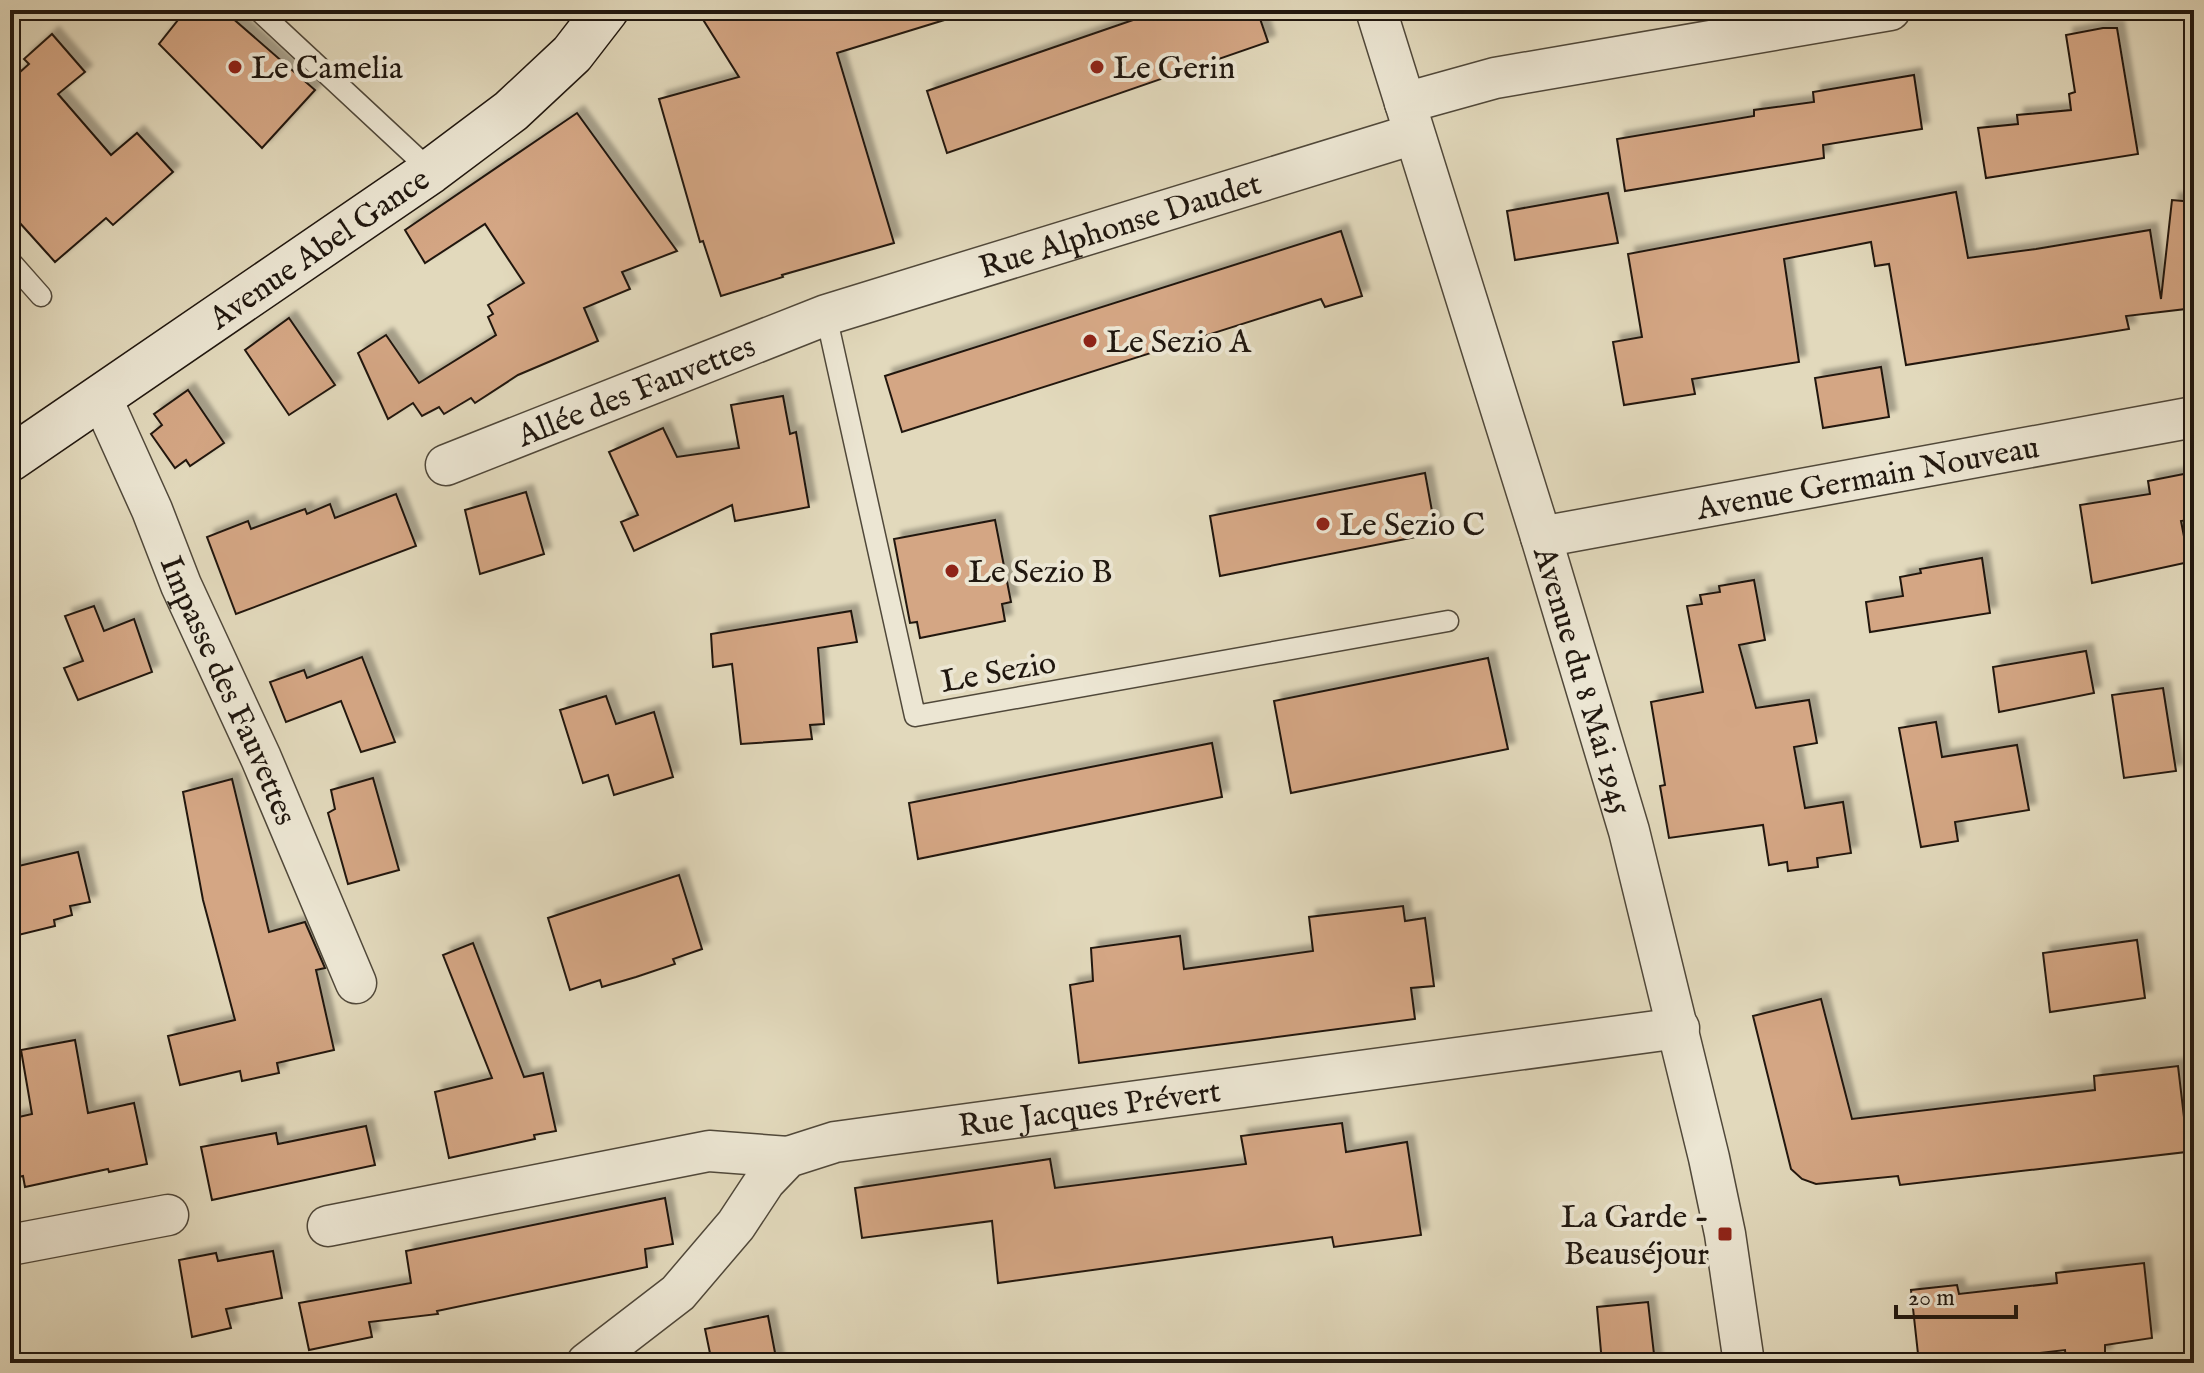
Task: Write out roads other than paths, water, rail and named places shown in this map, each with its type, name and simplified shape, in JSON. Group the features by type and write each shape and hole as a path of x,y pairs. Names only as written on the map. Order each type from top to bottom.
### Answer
{"main road":[{"name":"Avenue Abel Gance","path":"10,459 431,171 521,102 572,54 606,10"}],"street":[{"name":"Avenue du 8 Mai 1945","path":"1376,10 1541,537 1629,831 1679,1028 1725,1234 1744,1363"},
{"name":"Rue Alphonse Daudet","path":"826,315 1410,119 1495,78 1890,10"},
{"name":"Allée des Fauvettes","path":"446,465 826,315"},
{"name":"Impasse des Fauvettes","path":"101,397 152,510 181,585 261,758 356,983"},
{"name":"Avenue Germain Nouveau","path":"1541,537 2194,417"},
{"name":"Rue Jacques Prévert","path":"788,1157 835,1142 1679,1028"},
{"path":"328,1226 709,1151 788,1157"},
{"path":"587,1363 678,1293 736,1225 765,1181 788,1157"},
{"path":"10,1245 168,1215"}],"lane":[{"path":"258,10 431,171"},
{"path":"10,261 41,296"},
{"name":"Le Sezio","path":"826,315 915,716 1448,621"}],"place":[{"name":"Le Camelia","path":"235,67"},
{"name":"Le Gerin","path":"1097,67"},
{"name":"Le Sezio A","path":"1090,341"},
{"name":"Le Sezio C","path":"1323,524"},
{"name":"Le Sezio B","path":"952,571"},
{"name":"La Garde - Beauséjour","path":"1725,1234"}]}
